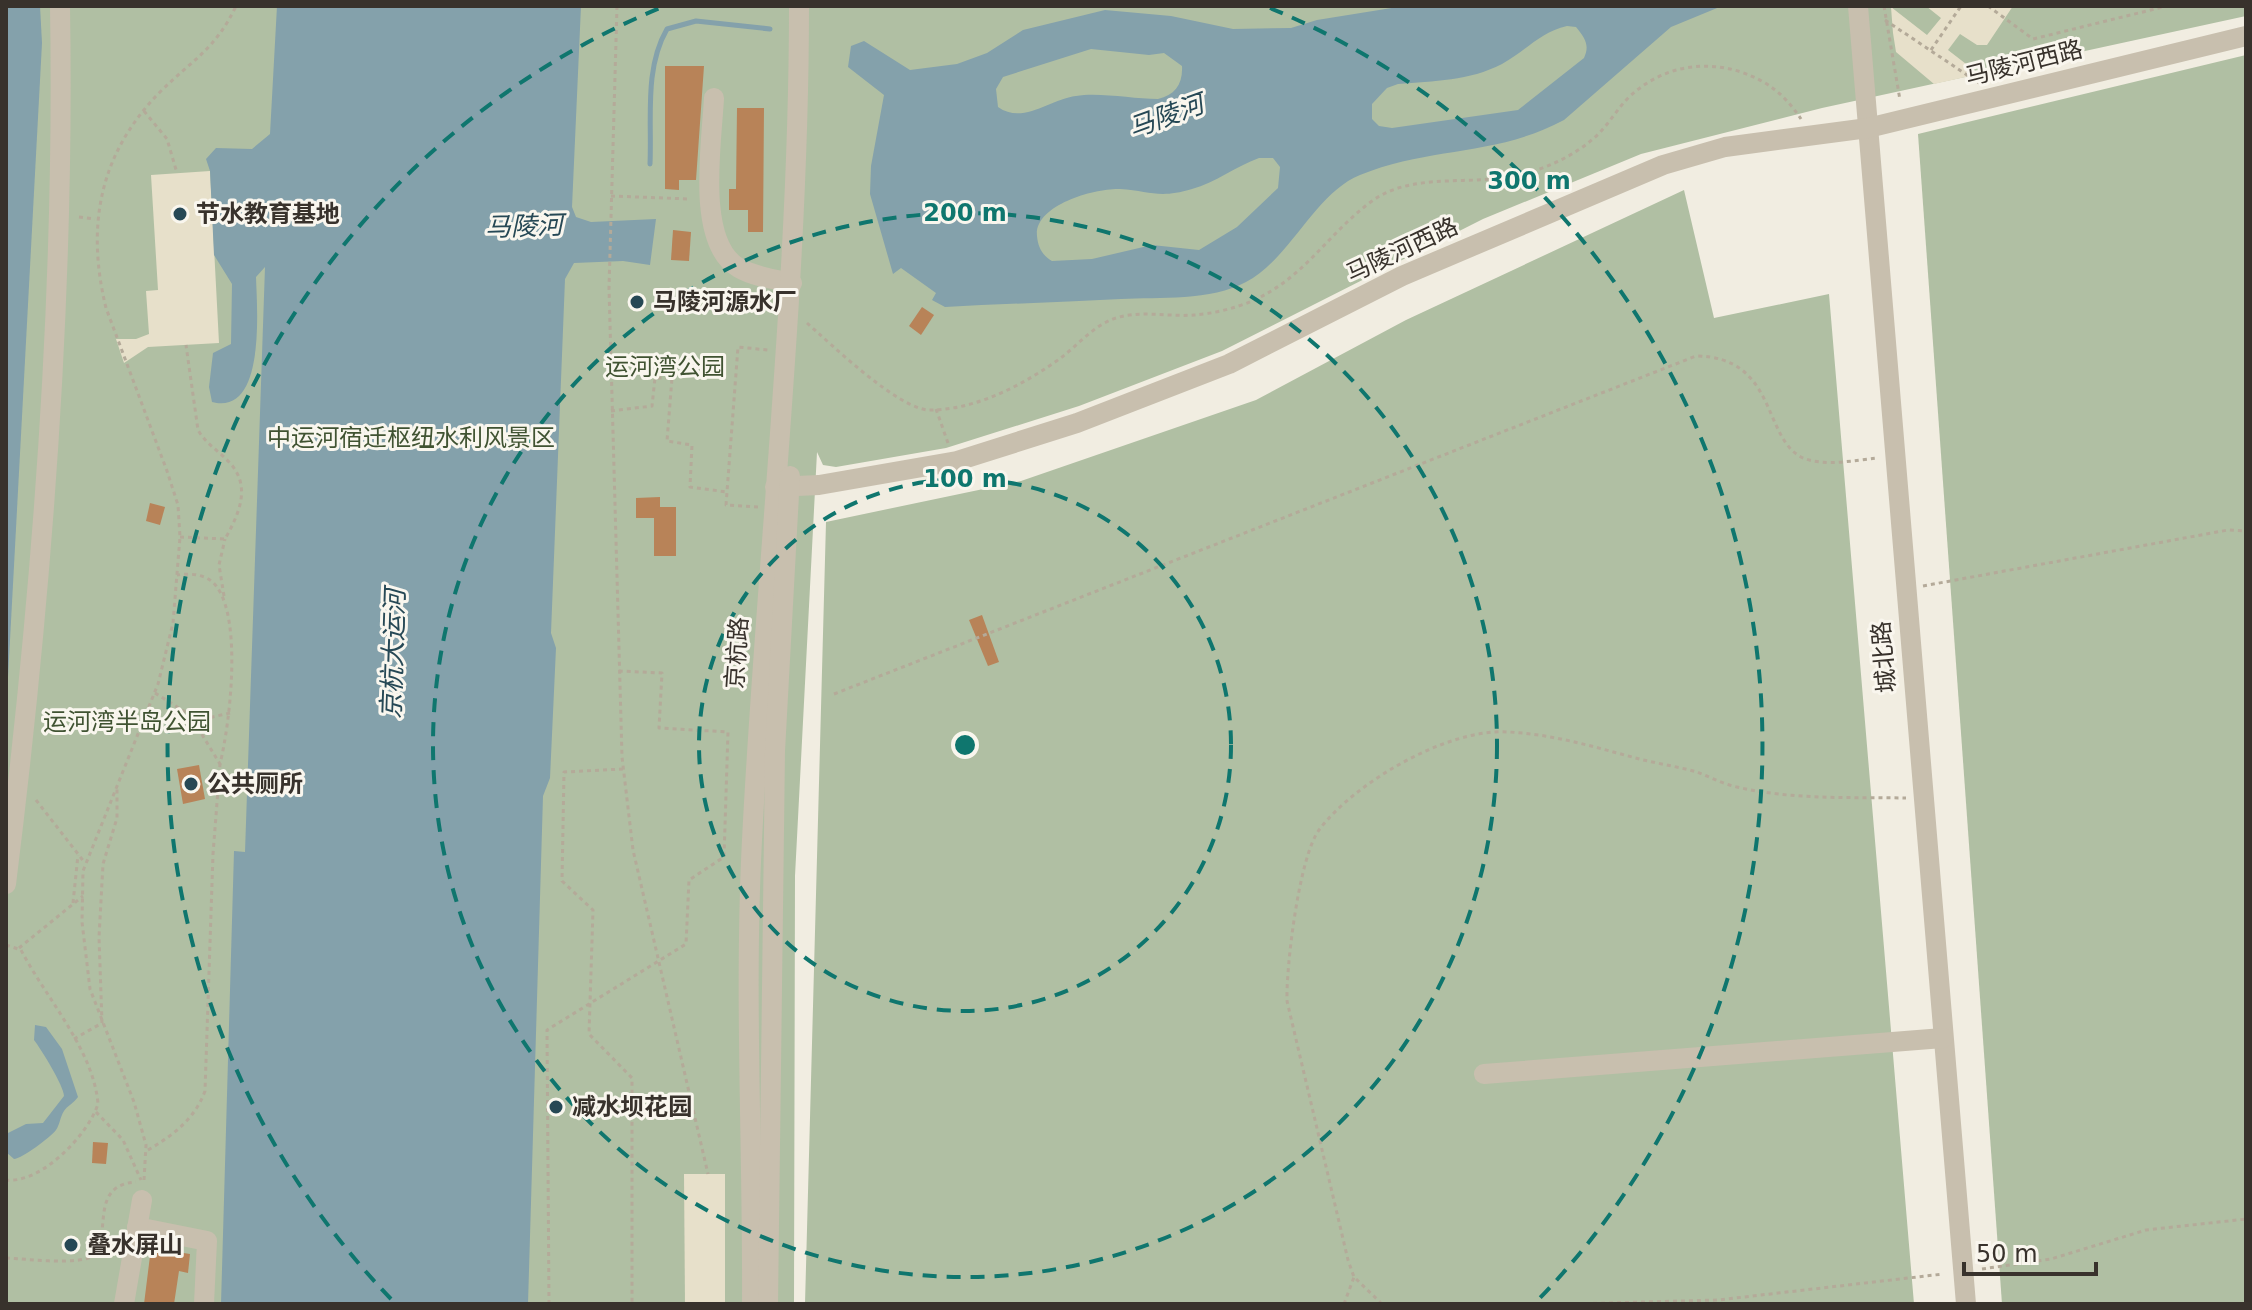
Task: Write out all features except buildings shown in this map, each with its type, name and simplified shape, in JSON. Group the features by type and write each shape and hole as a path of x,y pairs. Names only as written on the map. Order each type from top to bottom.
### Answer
{"street":[{"path":"6,884 39,560 59,224 60,6"},
{"name":"京杭路","path":"768,1304 771,903 782,487 799,136 799,6"},
{"name":"京杭路","path":"752,1304 749,983 752,846 774,509 782,487 800,316 812,6"},
{"name":"城北路","path":"1858,6 1966,1304"},
{"name":"马陵河西路","path":"782,487 957,461 1077,423 1229,364 1402,276 1663,165 1725,147 1868,128 2246,36"},
{"path":"714,98 710,200 718,244 725,257 737,267 792,283"},
{"path":"1484,1074 1943,1038"},
{"path":"124,1304 142,1200"},
{"path":"137,1227 207,1241 204,1304"}],"path":[{"path":"142,1200 146,1151 134,1102 90,989 83,896 85,863 155,693 171,635 180,537 178,505 106,308 95,219 117,153 144,111 159,93 205,55 236,6"},
{"path":"617,6 611,196 611,411 617,671 623,769 633,850 708,1174"},
{"path":"1884,6 1904,119"},
{"path":"1931,50 1961,6"},
{"path":"1988,6 2033,39 2167,6"},
{"path":"1885,20 1999,96"},
{"path":"800,316 882,386 926,410 936,409 996,395 1027,380 1095,329 1116,318 1146,314 1195,315 1258,299 1305,269 1373,200 1399,187 1518,177 1545,168 1594,139 1629,98 1672,70 1697,65 1726,67 1771,85 1785,96 1811,135"},
{"path":"144,111 167,139 177,173"},
{"path":"611,196 710,200"},
{"path":"146,1151 179,1129 195,1111 205,1091 213,854 220,764 231,712 225,604 219,565 225,539 240,510 241,482 232,464 208,444 198,430 186,345"},
{"path":"774,509 726,505 738,347 776,351"},
{"path":"834,694 1696,356 1725,361 1752,380 1791,447 1802,457 1821,462 1894,458"},
{"path":"611,411 652,406 655,378 672,378 667,441 692,445 690,487 727,492"},
{"path":"936,409 957,461"},
{"path":"1905,590 2228,530 2246,531"},
{"path":"180,537 225,539"},
{"path":"177,575 205,576 216,585 225,604"},
{"path":"549,1304 547,1030 686,944 689,880 724,857 728,732 659,728 662,673 617,671"},
{"path":"155,693 182,708 195,721 220,764"},
{"path":"195,721 231,712"},
{"path":"1382,1304 1354,1277 1290,1021 1286,972 1304,877 1318,832 1355,796 1436,746 1486,731 1576,741 1700,773 1737,787 1786,796 1922,798"},
{"path":"623,769 564,772 562,881 593,910 589,1034 632,1078 632,1304"},
{"path":"102,1023 99,937 102,879 117,818 117,784"},
{"path":"18,785 52,817 85,863"},
{"path":"73,903 78,855"},
{"path":"19,948 83,896"},
{"path":"6,945 19,948 74,1039 93,1074 98,1104 96,1112 58,1159 26,1178 6,1180"},
{"path":"74,1039 102,1023"},
{"path":"6,1258 68,1261 97,1255 104,1239 102,1216 106,1199 123,1185 144,1183 136,1173 123,1140 96,1112"},
{"path":"1569,1304 1718,1300 1963,1272 2051,1259 2146,1230 2224,1224 2246,1219"},
{"path":"1344,1304 1354,1277"}],"green space":[{"name":"中运河宿迁枢纽水利风景区","path":"6,6 2246,6 2246,16 1822,108 1641,154 1483,219 1222,351 1079,406 946,448 836,467 823,465 817,452 795,876 794,1304 6,1304"},
{"path":"2246,55 2246,1304 2002,1304 1918,134"},
{"path":"1684,190 1714,318 1829,294 1914,1304 805,1304 826,522 1021,481 1256,400 1406,320"}],"shaded area":[{"path":"1926,6 2013,6 1987,45 1977,45 1960,34 1948,50 1979,74 1934,84 1896,52 1893,33 1891,7 1927,35 1941,18"},
{"path":"210,171 219,343 148,347 124,363 116,339 136,339 149,334 146,291 158,290 151,175"},
{"path":"684,1174 725,1174 725,1304 685,1304"}],"water":[{"path":"6,6 40,6 42,43 6,715"},
{"name":"京杭大运河","path":"277,6 581,6 572,207 576,217 591,222 656,219 650,265 623,261 574,263 565,279 551,633 556,648 550,778 543,796 528,1304 221,1304 234,851 245,852 265,267 256,277 257,334 250,377 242,393 229,402 212,402 209,387 213,353 231,344 232,284 214,255 210,171 206,159 216,148 252,149 270,134"},
{"path":"1404,6 1722,6 1671,27 1564,120 1513,140 1386,166 1344,184 1316,210 1262,271 1232,288 1185,297 945,307 932,300 936,293 901,268 893,274 870,194 871,166 884,95 848,67 851,46 864,41 910,70 957,64 987,53 1023,30 1105,10 1171,16 1233,29 1291,28 1317,20","holes":["1567,26 1576,27 1584,38 1587,49 1584,58 1518,110 1392,128 1379,126 1372,119 1372,104 1387,88 1398,84 1464,77 1490,70 1533,42","1091,49 1149,55 1164,53 1182,66 1177,88 1158,99 1085,95 1017,113 998,107 996,89 1003,77","1273,158 1280,167 1278,188 1237,227 1199,250 1152,245 1092,259 1052,261 1040,247 1037,236 1039,225 1045,215 1068,200 1109,189 1163,194 1181,192 1209,183 1250,161"]},
{"path":"35,1025 46,1027 62,1049 78,1097 64,1111 53,1133 29,1152 14,1159 6,1152 6,1134 26,1124 43,1123 64,1096 47,1059 34,1040"}],"waterway":[{"name":"马陵河","path":"650,164 652,77 667,29 696,21 770,29"}],"place":[{"name":"节水教育基地","path":"180,214"},
{"name":"马陵河源水厂","path":"637,302"},
{"name":"公共厕所","path":"191,784"},
{"name":"减水坝花园","path":"556,1107"},
{"name":"叠水屏山","path":"71,1245"}],"park label":[{"name":"运河湾公园","path":"665,367"},
{"name":"运河湾半岛公园","path":"127,722"}]}
